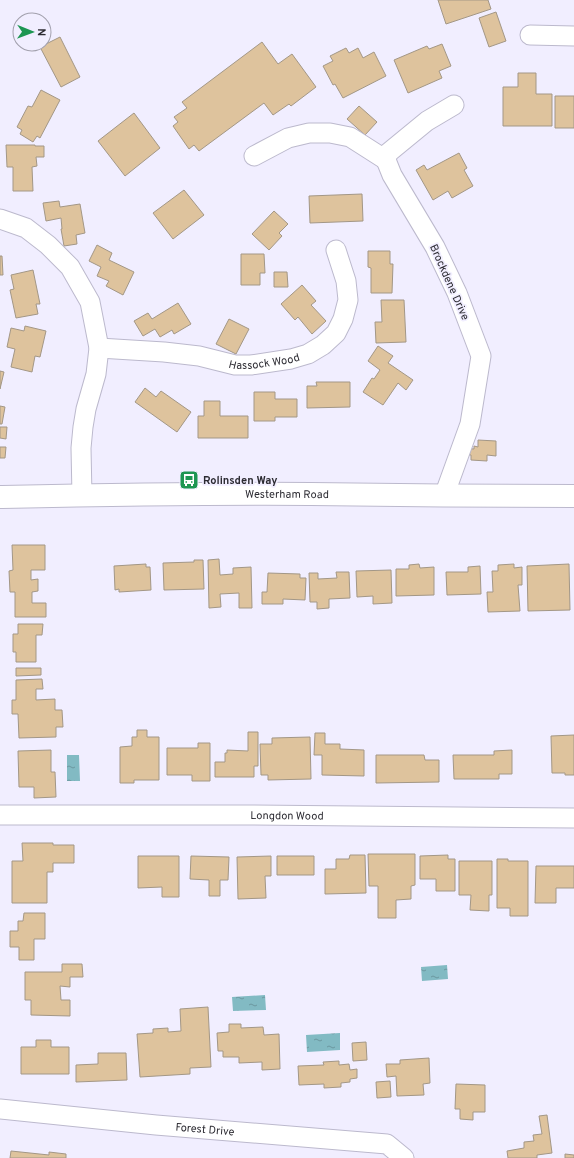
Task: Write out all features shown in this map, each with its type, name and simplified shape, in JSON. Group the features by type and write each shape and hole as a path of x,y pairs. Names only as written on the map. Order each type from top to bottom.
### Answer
{"main road":[{"name":"Westerham Road","path":"0,497 311,494 574,496"}],"street":[{"path":"530,35 574,36"},
{"path":"254,156 288,138 309,133 330,133 350,137 386,160 388,154 427,121 454,105"},
{"name":"Brockdene Drive","path":"386,160 392,175 435,247 457,292 481,356 470,424 444,496"},
{"path":"0,218 26,228 48,245 70,267 90,302 99,348 96,374 86,409 83,427 81,448 82,496"},
{"name":"Hassock Wood","path":"99,348 199,356 235,365 251,365 291,359 308,354 324,345 336,333 343,319 348,300 346,281 336,250"},
{"name":"Longdon Wood","path":"0,815 252,815 574,818"},
{"name":"Forest Drive","path":"0,1109 156,1125 387,1144 404,1158"}],"water":[{"path":"67,755 79,755 80,781 67,781"},
{"path":"447,965 448,979 422,981 421,967"},
{"path":"265,995 266,1010 233,1011 232,997"},
{"path":"340,1033 340,1050 307,1052 306,1035"}],"building":[{"path":"438,0 488,0 491,9 446,24"},
{"path":"496,12 506,41 489,47 479,18"},
{"path":"60,37 80,77 61,87 43,52 52,52 52,41"},
{"path":"262,42 278,64 292,54 316,87 291,106 289,104 273,115 264,103 199,151 194,145 189,149 173,126 178,122 174,117 187,108 182,102"},
{"path":"442,44 451,66 439,71 442,78 408,93 394,60 427,46 429,49"},
{"path":"346,48 349,53 358,48 363,58 374,52 386,76 343,98 335,84 333,85 323,66 333,61 330,56"},
{"path":"518,73 536,73 536,94 552,94 552,126 503,126 503,87 518,87"},
{"path":"41,90 60,100 40,138 37,136 33,142 20,134 22,130 17,127 28,106 32,107"},
{"path":"555,96 574,96 574,128 555,128"},
{"path":"359,106 377,122 365,135 347,119"},
{"path":"134,113 160,148 125,176 98,141"},
{"path":"6,145 44,146 44,157 36,157 37,166 32,167 33,191 13,191 13,167 7,167"},
{"path":"459,153 467,168 464,170 473,186 452,198 448,191 433,200 416,170 424,165 427,170"},
{"path":"184,190 204,215 173,239 153,213"},
{"path":"362,194 363,221 310,223 309,196"},
{"path":"59,201 60,207 80,204 85,233 76,235 77,244 64,246 61,218 46,221 43,203"},
{"path":"274,211 288,224 279,233 282,236 269,250 252,234"},
{"path":"97,245 112,253 109,260 134,272 123,295 106,286 109,281 97,276 101,267 89,261"},
{"path":"368,251 390,251 390,264 393,264 392,293 371,293 371,268 368,267"},
{"path":"241,254 264,254 265,273 260,273 260,285 241,285"},
{"path":"0,256 2,256 3,275 0,275"},
{"path":"33,270 40,304 36,304 38,314 16,318 10,290 14,289 11,275"},
{"path":"274,272 287,272 288,287 274,287"},
{"path":"302,285 316,301 311,305 326,321 312,334 298,317 295,320 281,304"},
{"path":"381,300 404,300 406,342 376,343 375,322 382,322"},
{"path":"178,303 191,324 174,334 172,330 160,337 155,329 143,336 134,321 148,313 152,319"},
{"path":"229,319 249,329 236,354 216,344"},
{"path":"25,326 46,331 40,357 35,356 32,372 11,367 15,349 7,347 11,328 24,331"},
{"path":"378,346 393,356 388,363 413,380 406,390 398,383 383,405 363,392 372,378 374,379 380,370 368,361"},
{"path":"0,371 4,372 0,389"},
{"path":"316,382 350,382 350,407 307,408 307,386 317,386"},
{"path":"145,388 156,397 161,391 191,412 177,432 135,402"},
{"path":"254,392 275,392 275,399 297,399 297,417 275,417 275,421 254,421"},
{"path":"204,401 220,401 220,416 248,416 248,438 198,438 198,416 204,416"},
{"path":"0,406 5,407 2,424 0,424"},
{"path":"0,427 7,427 6,439 0,438"},
{"path":"478,440 496,441 496,456 487,455 487,461 471,460 471,455 464,454 464,448 474,449 474,446 478,447"},
{"path":"0,447 6,447 5,458 0,458"},
{"path":"12,545 45,545 45,570 31,570 31,580 38,579 38,591 32,592 32,603 46,603 46,617 15,617 15,592 10,592 9,571 13,570"},
{"path":"219,559 220,575 233,574 233,568 251,567 252,608 239,608 239,593 220,594 221,607 209,608 208,560"},
{"path":"194,560 203,560 204,589 164,590 163,563 194,562"},
{"path":"146,564 146,567 150,567 151,590 119,592 119,589 115,590 114,566"},
{"path":"419,564 420,568 434,567 434,595 396,596 396,569 409,569 409,565"},
{"path":"514,564 514,568 522,567 522,585 518,585 520,611 488,612 487,592 493,592 492,571 498,571 498,565"},
{"path":"569,564 570,610 528,611 527,566"},
{"path":"480,566 481,594 447,595 446,572 468,572 468,567"},
{"path":"391,570 392,603 373,604 373,596 357,597 356,571"},
{"path":"336,572 349,572 350,598 329,599 329,608 317,609 317,602 310,602 309,573 318,573 318,579 337,578"},
{"path":"268,573 300,574 300,578 306,578 305,600 283,599 283,604 262,604 262,592 267,592"},
{"path":"18,624 43,624 42,635 36,635 36,662 16,662 16,652 13,652 13,634 18,634"},
{"path":"16,668 41,668 41,675 16,676"},
{"path":"42,679 43,689 36,689 36,700 55,699 55,710 62,710 63,727 56,727 56,737 19,738 18,714 12,714 12,700 16,700 16,680"},
{"path":"137,730 147,730 147,737 159,737 159,780 134,780 134,783 120,783 120,747 132,746 132,737 137,737"},
{"path":"248,732 258,732 258,766 254,766 254,777 215,777 215,762 225,762 225,753 227,753 227,750 248,751"},
{"path":"315,733 325,733 325,744 340,744 340,749 364,750 364,776 322,775 322,755 314,755"},
{"path":"574,735 574,775 552,773 551,736"},
{"path":"310,737 311,779 268,780 268,775 261,775 260,744 272,744 272,738"},
{"path":"198,743 210,743 210,781 192,781 192,775 167,775 167,748 198,748"},
{"path":"51,750 51,772 55,772 56,797 34,798 34,787 19,787 18,751"},
{"path":"512,750 512,774 499,774 499,779 454,779 453,755 494,755 494,751"},
{"path":"376,755 424,755 425,760 439,760 439,782 376,783"},
{"path":"22,843 74,845 74,863 53,863 53,872 47,872 47,903 12,903 12,861 23,861"},
{"path":"368,854 415,854 415,885 411,886 411,899 396,900 396,918 378,918 378,886 369,886"},
{"path":"350,855 365,855 366,893 325,894 325,869 336,869 336,859 349,859"},
{"path":"448,855 448,859 455,859 455,891 436,891 436,879 420,879 420,856"},
{"path":"138,856 179,856 179,897 162,897 162,887 138,888"},
{"path":"191,856 229,857 228,880 220,880 220,896 209,896 209,880 190,879"},
{"path":"271,856 271,876 265,876 266,898 238,899 237,857"},
{"path":"277,856 314,856 314,875 277,875"},
{"path":"497,859 508,859 508,861 528,861 528,916 510,916 510,908 497,908"},
{"path":"459,861 492,861 492,895 489,895 489,911 470,910 471,895 459,895"},
{"path":"536,866 574,866 574,888 556,888 556,903 535,903"},
{"path":"24,913 45,913 45,939 34,939 34,960 19,960 19,947 10,947 10,931 18,931 18,921 23,921"},
{"path":"62,964 82,964 83,977 70,977 70,987 60,986 61,1000 70,1000 70,1016 31,1015 31,1000 25,1000 25,972 62,972"},
{"path":"208,1007 211,1067 190,1068 190,1074 140,1077 137,1034 153,1033 153,1029 168,1028 168,1032 181,1031 180,1009"},
{"path":"229,1024 241,1024 241,1028 263,1027 264,1035 279,1034 280,1069 262,1070 262,1062 239,1063 239,1057 223,1057 223,1051 218,1051 217,1033 229,1032"},
{"path":"36,1040 51,1040 51,1047 69,1047 69,1074 21,1074 21,1047 36,1047"},
{"path":"366,1042 367,1060 353,1061 352,1043"},
{"path":"98,1053 126,1053 127,1080 76,1082 76,1065 98,1064"},
{"path":"429,1058 430,1083 423,1084 424,1095 397,1096 396,1076 387,1077 386,1064 400,1064 400,1060"},
{"path":"339,1061 339,1065 349,1064 350,1070 357,1069 357,1078 350,1079 350,1082 341,1083 341,1087 324,1088 324,1084 299,1085 298,1066 324,1065 323,1062"},
{"path":"390,1081 391,1097 377,1098 376,1082"},
{"path":"456,1084 485,1085 485,1112 473,1112 473,1120 460,1119 460,1109 455,1109"},
{"path":"547,1115 552,1153 537,1155 537,1158 508,1158 507,1151 524,1148 524,1142 534,1141 533,1135 542,1134 539,1116"},
{"path":"11,1151 49,1155 49,1152 66,1154 66,1158 10,1158"},
{"path":"565,1154 574,1155 574,1158 565,1158"}],"place":[{"name":"Rolinsden Way","path":"189,480"}]}
